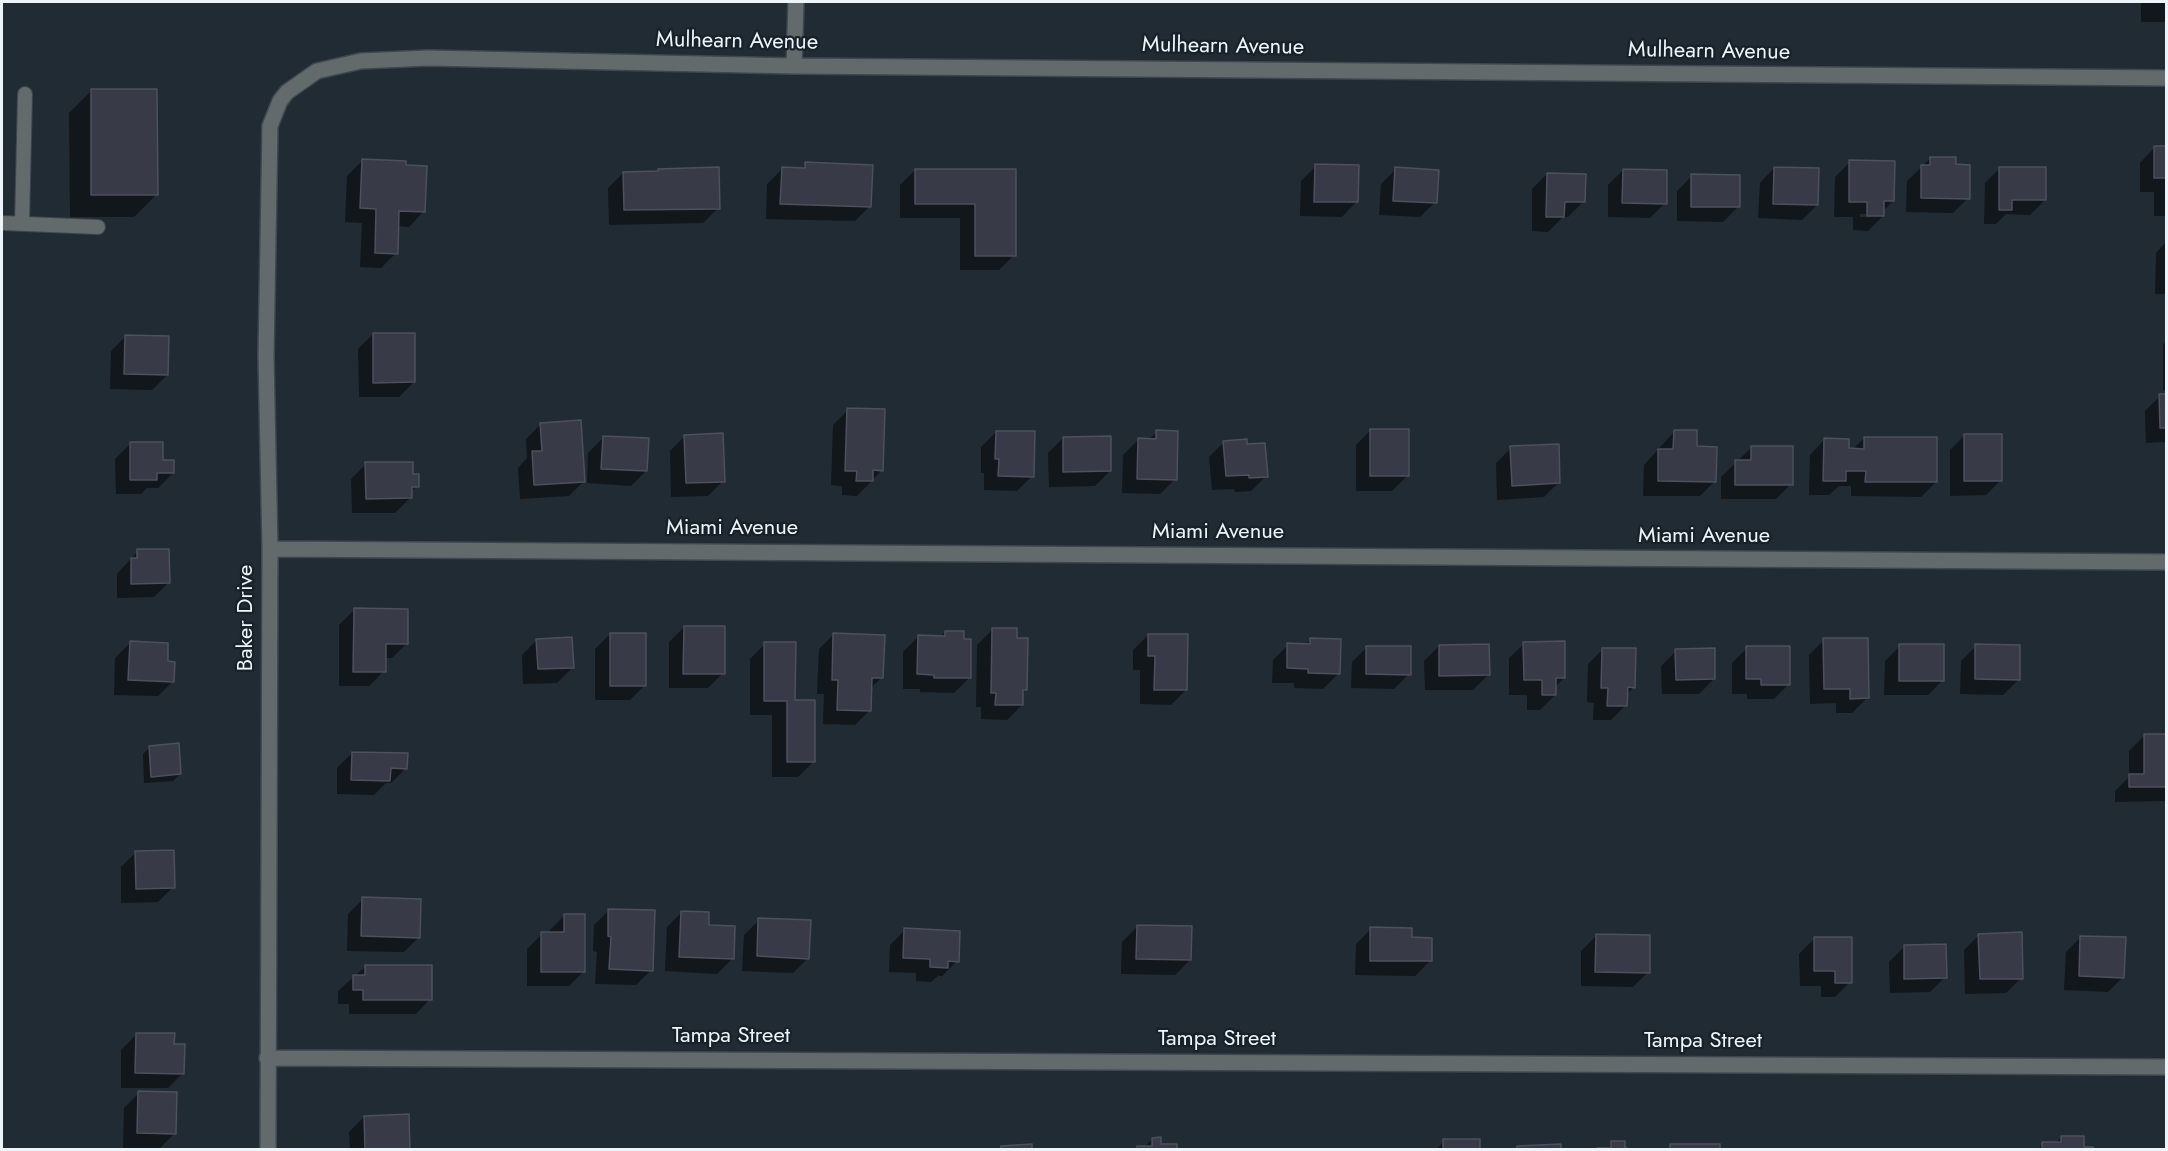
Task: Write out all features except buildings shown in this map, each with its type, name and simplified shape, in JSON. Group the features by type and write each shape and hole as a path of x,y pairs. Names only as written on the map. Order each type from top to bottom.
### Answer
{"street":[{"path":"794,66 796,2"},
{"name":"Mulhearn Avenue","path":"287,92 317,71 361,61 428,58 794,66 2166,78"},
{"name":"Baker Drive","path":"268,1149 270,549 266,356 270,126 280,101 287,92"},
{"name":"Miami Avenue","path":"270,549 2166,562"},
{"name":"Tampa Street","path":"267,1058 2166,1067"}],"lane":[{"path":"22,224 25,94"},
{"path":"2,223 98,228"}]}
